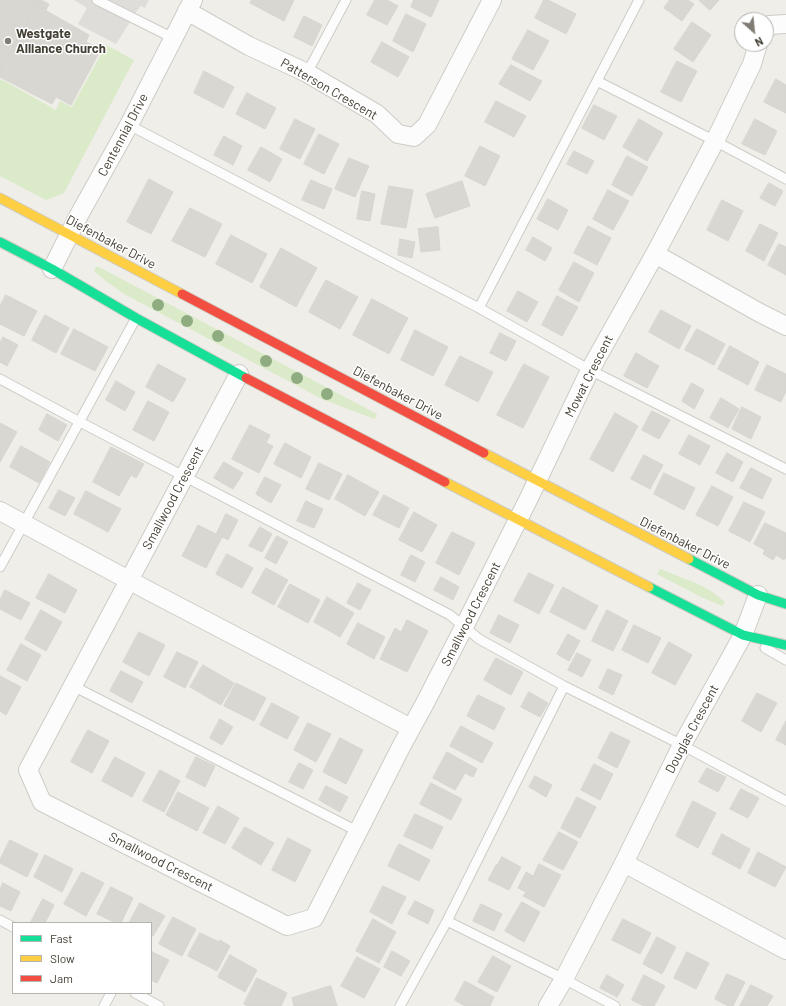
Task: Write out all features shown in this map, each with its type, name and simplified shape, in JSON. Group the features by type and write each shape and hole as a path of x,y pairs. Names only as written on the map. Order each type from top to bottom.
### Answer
{"street":[{"name":"Patterson Crescent","path":"190,6 249,46 307,73 377,114 398,134 414,137 427,125 492,0"},
{"name":"Centennial Drive","path":"52,269 129,125 190,6"},
{"path":"774,25 786,24"},
{"name":"Mowat Crescent","path":"528,500 590,370 655,254 715,141 752,64 756,52"},
{"name":"Diefenbaker Drive","path":"0,198 536,481 758,595 786,604"},
{"path":"0,242 52,269 136,318 239,374 518,520 743,635 786,645"},
{"path":"655,254 786,326"},
{"name":"Smallwood Crescent","path":"239,374 28,770 42,802 287,926 314,918 357,831 424,705 528,500"},
{"path":"0,511 411,728"},
{"name":"Douglas Crescent","path":"548,1006 564,979 682,745 743,635 758,595"},
{"path":"624,862 786,950"}],"lane":[{"path":"97,0 173,38"},
{"path":"307,73 346,0"},
{"path":"480,308 639,0"},
{"path":"597,82 715,141 786,179"},
{"path":"129,125 480,308 590,370 786,469"},
{"path":"0,567 136,318"},
{"path":"0,379 450,615 479,639 564,686 682,745 786,802"},
{"path":"743,635 786,660"},
{"path":"73,686 357,831"},
{"path":"400,1006 447,921 564,686"},
{"path":"0,920 12,926"},
{"path":"447,921 615,1006"},
{"path":"104,1006 110,994"},
{"path":"137,994 159,1006"}],"green space":[{"path":"106,45 134,60 64,193 46,200 0,176 1,79 56,110 60,101 72,107"},
{"path":"97,266 377,414 375,419 324,400 124,294 94,271"},
{"path":"660,569 698,584 711,591 725,602 722,606 701,597 657,574"}],"shaded area":[{"path":"74,0 149,0 145,8 140,6 116,44 78,24 87,8"}],"building":[{"name":"Westgate Alliance Church","path":"0,0 41,0 49,4 46,10 36,5 0,71"},
{"path":"252,0 294,0 284,21 250,3"},
{"path":"375,0 387,0 398,6 387,25 367,15"},
{"path":"414,0 439,0 431,17 411,7"},
{"path":"544,0 548,0 576,14 566,34 535,18"},
{"path":"670,0 688,0 694,4 682,21 664,8"},
{"path":"699,0 719,0 710,10"},
{"path":"36,5 89,35 86,42 101,49 71,105 56,97 52,104 0,77 0,71"},
{"path":"406,14 426,24 413,52 393,41"},
{"path":"304,16 322,25 312,46 294,37"},
{"path":"692,22 711,35 693,62 674,49"},
{"path":"528,30 549,41 533,70 512,59"},
{"path":"382,42 409,57 398,77 371,62"},
{"path":"677,61 697,71 681,102 661,92"},
{"path":"511,65 542,81 530,101 499,84"},
{"path":"204,71 234,87 223,108 194,93"},
{"path":"776,79 786,85 786,113 764,102"},
{"path":"247,93 276,108 265,129 236,114"},
{"path":"496,101 526,116 514,137 485,122"},
{"path":"594,105 617,116 604,140 582,128"},
{"path":"295,119 315,129 300,159 280,149"},
{"path":"639,119 663,133 647,161 623,147"},
{"path":"755,119 777,131 765,155 742,144"},
{"path":"319,134 339,144 324,174 304,164"},
{"path":"224,136 242,146 233,165 214,155"},
{"path":"480,146 500,156 485,186 465,176"},
{"path":"261,147 282,159 270,182 248,170"},
{"path":"574,151 594,161 587,174 567,164"},
{"path":"627,156 648,167 632,196 612,185"},
{"path":"349,158 369,166 355,197 335,189"},
{"path":"149,179 173,192 151,234 127,222"},
{"path":"311,180 332,189 324,209 302,200"},
{"path":"462,181 470,206 435,218 426,194"},
{"path":"769,183 783,191 775,206 760,198"},
{"path":"389,186 413,190 406,228 381,224"},
{"path":"608,190 629,201 613,230 593,219"},
{"path":"362,191 375,194 370,221 357,219"},
{"path":"548,199 568,210 558,230 537,219"},
{"path":"722,200 743,211 728,241 707,230"},
{"path":"190,208 222,224 205,257 172,241"},
{"path":"760,224 778,233 764,261 746,251"},
{"path":"588,226 611,238 597,265 574,253"},
{"path":"438,227 440,250 421,252 418,229"},
{"path":"231,235 267,254 252,283 216,264"},
{"path":"533,237 552,248 545,261 526,250"},
{"path":"400,239 415,242 412,258 398,255"},
{"path":"779,244 786,247 786,275 768,265"},
{"path":"281,248 317,268 296,307 260,287"},
{"path":"574,262 594,273 579,302 559,290"},
{"path":"326,280 358,297 340,329 309,312"},
{"path":"518,291 538,302 527,322 507,311"},
{"path":"6,295 37,311 24,336 0,324 0,306"},
{"path":"557,296 578,307 562,336 542,325"},
{"path":"372,299 408,318 389,354 353,335"},
{"path":"661,310 691,326 679,349 649,332"},
{"path":"45,315 69,328 56,353 32,340"},
{"path":"74,329 108,347 95,371 61,354"},
{"path":"697,329 725,344 714,365 685,350"},
{"path":"415,330 448,347 433,376 401,360"},
{"path":"500,333 516,341 506,361 490,353"},
{"path":"3,337 18,345 7,366 0,362 0,343"},
{"path":"730,346 759,362 748,385 718,369"},
{"path":"636,353 659,366 647,388 624,376"},
{"path":"460,356 493,372 478,402 445,385"},
{"path":"158,364 186,379 173,402 146,387"},
{"path":"524,364 549,377 523,428 497,415"},
{"path":"767,365 786,374 786,391 781,402 755,390"},
{"path":"116,381 135,392 125,411 106,400"},
{"path":"692,383 704,390 694,409 682,401"},
{"path":"721,398 739,409 728,428 710,418"},
{"path":"148,401 169,412 154,441 133,430"},
{"path":"742,407 761,417 751,439 732,429"},
{"path":"652,411 670,420 659,439 642,430"},
{"path":"615,413 638,426 613,472 590,459"},
{"path":"47,414 67,425 58,441 39,430"},
{"path":"0,423 17,432 0,462"},
{"path":"250,425 270,435 266,443 273,446 259,473 232,459"},
{"path":"689,435 710,446 700,465 679,454"},
{"path":"285,443 311,457 301,478 274,464"},
{"path":"21,446 50,462 39,483 10,467"},
{"path":"111,447 144,464 136,478 131,475 119,496 93,482"},
{"path":"727,453 743,462 733,482 716,473"},
{"path":"644,455 663,465 650,489 631,479"},
{"path":"224,462 243,473 233,489 214,478"},
{"path":"319,463 342,474 329,500 306,489"},
{"path":"751,468 772,479 762,499 740,488"},
{"path":"664,473 695,488 684,510 654,494"},
{"path":"348,475 379,492 365,516 335,499"},
{"path":"265,477 281,485 271,503 256,494"},
{"path":"712,486 733,497 718,526 696,515"},
{"path":"59,490 75,498 65,516 49,508"},
{"path":"86,491 121,509 108,532 74,514"},
{"path":"384,495 409,508 399,528 373,515"},
{"path":"306,501 323,509 314,528 297,521"},
{"path":"744,502 765,512 750,542 729,531"},
{"path":"414,512 437,525 422,552 399,540"},
{"path":"226,514 238,520 228,540 222,537 206,568 182,556 198,525 216,534"},
{"path":"765,523 786,533 786,557 784,560 776,555 773,560 763,554 765,550 754,544"},
{"path":"260,527 272,534 262,552 249,546"},
{"path":"452,532 475,543 459,575 436,563"},
{"path":"277,536 288,542 276,564 265,558"},
{"path":"227,554 253,568 242,588 216,574"},
{"path":"411,555 425,562 415,582 401,575"},
{"path":"266,568 288,580 274,605 252,593"},
{"path":"529,573 554,585 539,614 514,601"},
{"path":"49,574 77,590 65,613 36,598"},
{"path":"441,577 459,587 453,600 434,590"},
{"path":"358,583 371,590 360,610 347,603"},
{"path":"290,584 320,600 308,623 278,607"},
{"path":"563,587 598,606 585,630 550,612"},
{"path":"5,590 30,603 21,620 0,609 0,600"},
{"path":"327,597 354,613 340,637 314,622"},
{"path":"41,610 62,622 46,651 25,639"},
{"path":"607,610 628,621 613,651 592,641"},
{"path":"499,615 519,625 510,643 490,633"},
{"path":"407,620 428,631 407,672 380,659 395,628 401,632"},
{"path":"358,623 385,637 374,659 347,644"},
{"path":"634,625 661,638 648,663 622,650"},
{"path":"139,632 165,645 149,676 123,662"},
{"path":"568,634 580,641 569,661 557,654"},
{"path":"669,642 692,655 675,685 652,673"},
{"path":"21,644 41,655 27,681 7,670"},
{"path":"177,652 198,662 185,688 164,677"},
{"path":"577,653 591,660 582,677 568,670"},
{"path":"496,658 523,672 511,695 484,680"},
{"path":"203,665 234,683 221,705 190,687"},
{"path":"608,669 622,675 613,695 599,688"},
{"path":"121,671 143,682 132,703 110,691"},
{"path":"0,676 21,687 6,715 0,711"},
{"path":"236,683 266,698 254,721 224,706"},
{"path":"529,692 548,703 540,717 521,707"},
{"path":"757,693 777,703 761,732 742,721"},
{"path":"478,695 505,708 494,730 467,716"},
{"path":"272,703 299,717 287,739 260,725"},
{"path":"220,719 233,727 222,745 210,738"},
{"path":"786,721 786,745 776,740"},
{"path":"308,723 331,734 316,762 294,750"},
{"path":"461,726 493,743 482,763 450,746"},
{"path":"88,730 109,741 92,773 71,762"},
{"path":"611,732 630,741 617,768 598,758"},
{"path":"340,738 363,750 346,784 323,772"},
{"path":"447,752 477,769 473,777 465,773 455,790 433,778"},
{"path":"115,757 145,773 132,797 102,781"},
{"path":"196,757 215,766 205,787 186,777"},
{"path":"299,763 313,770 303,789 289,782"},
{"path":"594,764 613,774 600,800 581,790"},
{"path":"707,768 726,777 718,792 699,782"},
{"path":"160,770 180,781 164,812 143,801"},
{"path":"535,776 552,785 546,797 529,787"},
{"path":"431,783 462,799 451,820 420,804"},
{"path":"326,786 348,797 340,812 319,800"},
{"path":"741,789 759,798 748,818 730,809"},
{"path":"178,792 209,808 197,831 166,815"},
{"path":"577,797 596,807 580,838 561,828"},
{"path":"693,801 716,813 698,848 676,836"},
{"path":"218,806 239,818 225,844 203,833"},
{"path":"415,814 443,827 432,849 404,836"},
{"path":"245,827 274,843 261,865 232,848"},
{"path":"559,832 578,842 563,870 543,860"},
{"path":"722,834 750,849 740,869 712,854"},
{"path":"288,838 311,850 295,882 272,870"},
{"path":"10,840 38,854 27,877 0,863"},
{"path":"399,844 430,860 419,881 388,866"},
{"path":"758,852 786,867 775,887 748,873"},
{"path":"45,855 73,869 62,892 34,877"},
{"path":"502,857 521,867 509,890 488,880"},
{"path":"539,864 561,875 544,907 523,896 526,892 518,888 526,872 533,876"},
{"path":"82,872 104,883 86,916 64,904"},
{"path":"3,883 20,892 11,911 0,906 0,890"},
{"path":"383,886 406,897 392,924 370,912"},
{"path":"111,887 133,898 121,922 114,922 97,914"},
{"path":"43,899 54,905 46,922 31,922"},
{"path":"415,901 434,910 428,924 408,914"},
{"path":"522,902 540,912 524,942 505,931"},
{"path":"140,903 165,916 153,936 152,922 130,922"},
{"path":"481,904 502,914 494,931 473,921"},
{"path":"173,917 196,929 182,956 159,944"},
{"path":"373,919 396,932 379,963 356,951"},
{"path":"623,919 651,933 640,954 612,940"},
{"path":"200,933 219,942 220,940 230,946 217,971 188,956"},
{"path":"657,937 676,947 662,974 643,964"},
{"path":"392,951 410,961 401,976 384,967"},
{"path":"152,952 169,960 157,983 152,980"},
{"path":"687,952 709,963 696,989 674,978"},
{"path":"230,955 257,970 245,992 218,977"},
{"path":"493,956 511,966 497,992 478,982"},
{"path":"357,957 380,969 364,998 341,986"},
{"path":"727,974 745,982 733,1006 728,1006 715,999"},
{"path":"607,975 624,985 617,997 600,988"},
{"path":"644,975 665,986 654,1006 644,1006 632,1000"},
{"path":"257,978 287,993 281,1006 248,1006 244,1004"},
{"path":"465,981 494,997 490,1006 465,1006 455,1000"},
{"path":"751,985 773,996 767,1006 740,1006"},
{"path":"331,986 337,1006 294,1006 292,998"}],"traffic: fast":[{"path":"0,242 52,269 136,318 246,378"},
{"path":"689,559 758,595 786,604"},
{"path":"649,587 743,635 786,645"}],"traffic: slow":[{"path":"0,198 182,294"},
{"path":"484,453 689,559"},
{"path":"445,482 649,587"}],"traffic: jam":[{"path":"182,294 484,453"},
{"path":"246,378 445,482"}],"place":[{"name":"Westgate Alliance Church","path":"8,41"}]}
